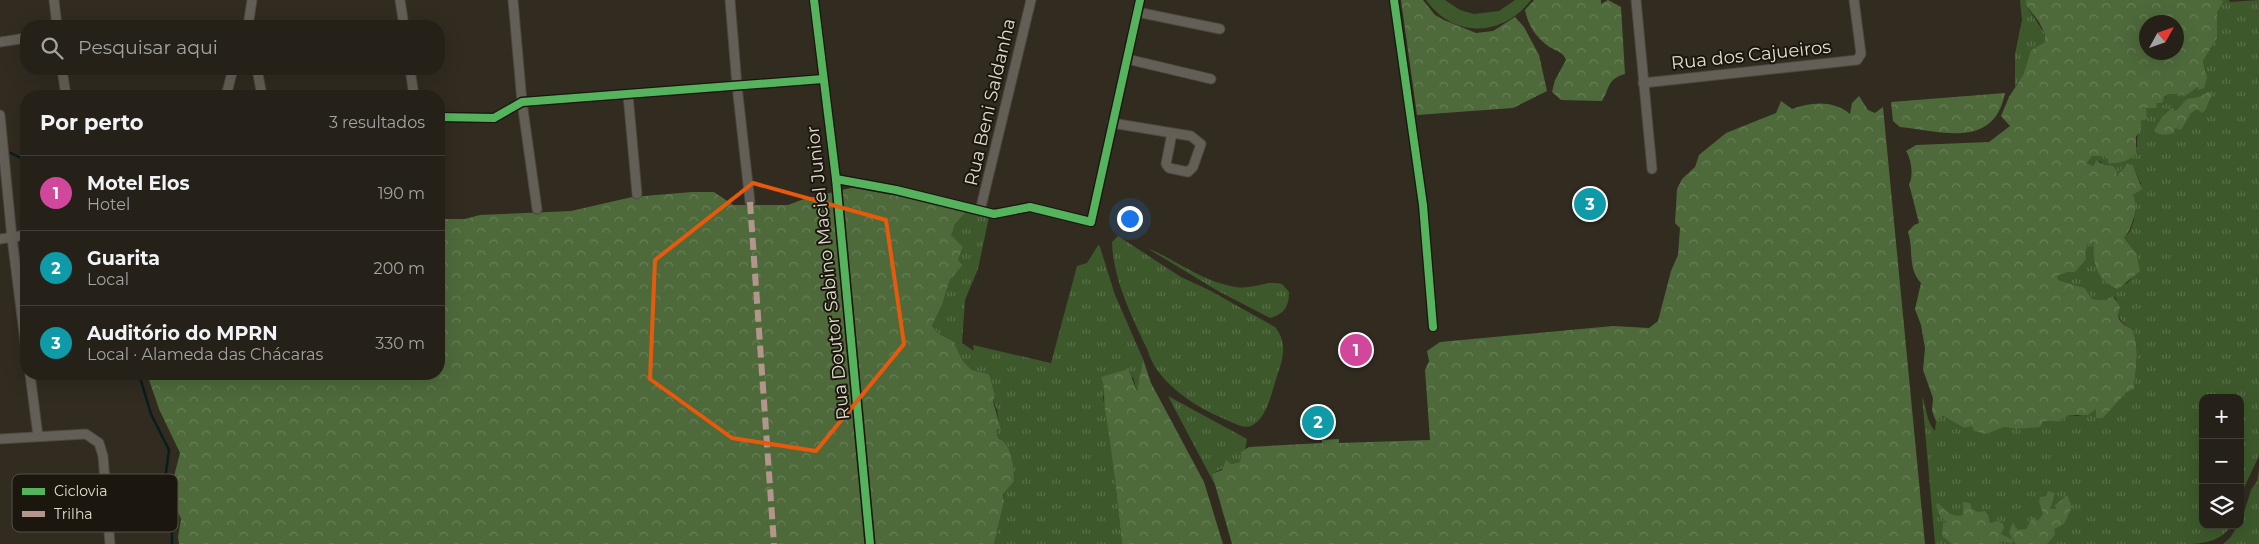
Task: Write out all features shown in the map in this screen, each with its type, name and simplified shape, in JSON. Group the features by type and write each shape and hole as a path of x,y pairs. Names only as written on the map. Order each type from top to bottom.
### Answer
{"street":[{"path":"54,0 56,20"},
{"path":"249,20 252,0"},
{"path":"400,0 403,20"},
{"path":"513,0 522,102 537,209"},
{"path":"730,0 737,86 750,202"},
{"name":"Rua Doutor Sabino Maciel Junior","path":"816,0 815,12 836,179 870,544"},
{"name":"Rua Beni Saldanha","path":"980,211 1031,0"},
{"path":"836,179 896,190 994,214 1030,208 1091,222 1140,0"},
{"path":"1394,0 1423,205 1433,327"},
{"path":"1636,0 1652,169"},
{"name":"Rua dos Cajueiros","path":"1643,83 1857,60 1861,56 1854,0"},
{"path":"1137,12 1220,30"},
{"path":"0,42 20,39"},
{"path":"1127,59 1211,79"},
{"path":"63,75 65,90"},
{"path":"228,90 231,75"},
{"path":"258,75 261,90"},
{"path":"411,75 413,90"},
{"path":"445,117 494,118 522,102 823,79"},
{"path":"628,94 638,194"},
{"path":"0,115 20,301"},
{"path":"1112,123 1191,136 1200,144 1193,168 1188,172 1169,168 1166,164 1172,133"},
{"path":"0,239 20,236"},
{"path":"31,380 38,436"},
{"path":"0,439 38,436 91,436 99,443 103,456 104,474"}],"highlighted area":[{"path":"753,183 886,220 904,344 816,451 732,438 650,379 655,260"}],"green space":[{"path":"1401,0 1423,0 1435,15 1476,33 1493,31 1515,17 1524,27 1539,55 1547,91 1513,108 1417,115"},
{"path":"1426,0 1445,0 1460,10 1474,14 1499,11 1515,0 1531,0 1520,12 1507,21 1493,27 1478,28 1464,27 1450,22 1437,13"},
{"path":"1534,0 1601,0 1601,4 1608,0 1621,7 1625,74 1612,81 1602,101 1561,100 1552,92 1555,80 1566,60 1561,53 1543,42 1530,25 1525,10"},
{"path":"2020,0 2026,0 2026,5 2045,34 2045,42 2031,50 2023,75 2015,87 2015,54 2022,20"},
{"path":"2026,0 2222,0 2223,2 2217,12 2217,38 2203,61 2207,78 2204,88 2198,90 2198,87 2187,95 2170,94 2164,97 2162,103 2156,103 2157,108 2146,108 2147,119 2141,121 2141,129 2136,137 2136,154 2124,162 2109,163 2107,156 2092,156 2087,163 2093,166 2096,160 2104,165 2113,166 2117,171 2116,177 2127,164 2133,165 2142,189 2133,195 2135,200 2134,218 2124,238 2136,253 2140,271 2118,289 2111,286 2097,271 2094,258 2094,243 2088,244 2085,253 2086,259 2075,272 2067,272 2057,276 2058,280 2085,288 2092,299 2105,300 2113,296 2120,307 2118,315 2120,321 2132,329 2135,337 2137,359 2134,389 2126,393 2103,418 2096,418 2096,409 2088,415 2069,415 2059,422 2043,421 2040,427 2016,429 2004,427 1987,434 1974,431 1972,426 1964,428 1943,416 1936,421 1932,411 1933,398 1923,370 1925,348 1921,325 1915,309 1921,283 1912,265 1908,232 1914,225 1919,223 1909,184 1911,181 1911,167 1906,151 1916,145 1989,142 2010,126 2001,116 2009,97 2023,75 2031,50 2045,42 2045,34 2039,22 2026,5"},
{"path":"2222,0 2229,0 2230,2 2259,0 2259,456 2244,488 2244,394 2199,394 2199,529 2229,529 2220,537 2204,543 2192,544 1935,544 1922,396 1928,419 1935,431 1936,421 1943,416 1964,428 1972,425 1987,434 2004,427 2016,429 2043,421 2059,422 2069,415 2078,416 2096,408 2103,418 2126,393 2134,389 2137,359 2135,336 2132,329 2123,323 2119,316 2116,298 2113,296 2105,300 2092,299 2085,288 2058,280 2056,276 2071,268 2083,255 2088,244 2095,242 2094,248 2126,284 2132,278 2136,253 2124,238 2130,231 2134,220 2133,195 2141,184 2133,165 2123,168 2115,179 2100,161 2095,161 2093,166 2087,163 2092,156 2137,147 2138,133 2146,108 2170,94 2187,95 2198,87 2206,72 2203,61 2217,38 2217,12"},
{"path":"2209,92 2214,94 2204,111 2202,113 2197,109 2191,113 2181,130 2175,128 2174,133 2166,135 2154,131 2162,117 2172,108 2176,111 2187,99 2199,97"},
{"path":"2005,93 1999,111 1990,123 1978,130 1964,133 1948,133 1900,127 1893,121 1891,102"},
{"path":"1859,96 1868,110 1875,113 1883,107 1925,544 1232,544 1212,474 1222,470 1226,460 1231,464 1240,462 1241,452 1249,447 1322,443 1322,440 1339,439 1339,443 1430,440 1425,370 1429,361 1427,351 1440,342 1613,326 1649,328 1658,321 1671,271 1678,255 1680,228 1675,223 1677,189 1682,179 1695,167 1699,155 1726,133 1776,113 1781,101 1792,109 1814,104 1829,104 1843,109 1850,114 1852,103"},
{"path":"859,186 968,210 955,224 951,235 963,247 958,260 963,265 950,280 942,305 932,326 939,334 953,341 963,361 972,370 989,374 995,395 993,401 1001,430 996,429 998,438 1003,441 1009,451 1014,481 1003,494 1004,502 994,544 179,544 178,537 181,519 178,512 178,474 175,474 180,453 159,409 149,380 445,380 445,219 465,219 480,215 571,211 632,197 692,192 714,192 733,205 788,205 804,199"},
{"path":"968,210 989,217 978,269 965,300 962,343 974,351 973,345 1051,363 1077,266 1087,263 1097,247 1099,245 1100,247 1115,295 1143,359 1137,392 1133,377 1106,388 1103,397 1112,450 1122,544 994,544 1004,502 1001,439 998,438 996,429 1000,430 997,410 993,400 995,395 989,374 972,370 963,361 953,341 939,334 932,326 942,305 950,280 963,265 958,260 963,247 950,235 955,224"},
{"path":"1118,236 1181,277 1209,290 1275,327 1282,339 1282,357 1268,404 1257,422 1247,427 1222,418 1187,399 1164,379 1153,362 1119,283 1112,242"},
{"path":"1147,248 1200,275 1223,284 1242,288 1271,283 1282,284 1289,292 1287,306 1282,312 1270,318 1218,291"},
{"path":"1143,359 1151,383 1204,482 1223,544 1122,544 1113,460 1101,377 1128,369 1137,391"},
{"path":"1168,396 1247,439 1245,450 1241,452 1240,462 1231,464 1212,474 1215,485"},
{"path":"2259,469 2259,544 2223,544 2230,538 2236,529 2244,529 2244,512 2251,490 2257,481"},
{"path":"2048,491 2055,493 2050,509 2056,509 2055,505 2067,495 2072,507 2064,524 2054,529 2055,535 2047,544 2016,544 2009,532 2013,522 2017,530 2026,529 2033,517 2038,521 2043,514 2039,502 2040,497 2046,496"},
{"path":"1963,502 1970,503 1972,509 1978,512 1985,511 1990,523 1997,521 2002,523 2004,527 2001,534 2013,540 2012,544 2001,541 1999,544 1952,544 1942,536 1943,523 1947,522 1939,514 1936,505 1938,503 1949,513 1959,516 1963,515"}],"waterway":[{"path":"11,153 20,158"},
{"path":"141,380 151,414 169,450 166,474"},
{"path":"172,532 172,544"}],"marked path":[{"path":"750,202 774,544"}],"cycle path":[{"path":"814,0 836,179 870,544"},
{"path":"836,179 896,190 994,214 1030,207 1091,222 1140,0"},
{"path":"1394,0 1423,205 1433,327"},
{"path":"445,117 494,118 522,102 823,79"}],"place":[{"name":"Auditório do MPRN","path":"1590,204"},
{"name":"Motel Elos","path":"1356,350"},
{"name":"Guarita","path":"1318,422"}]}
